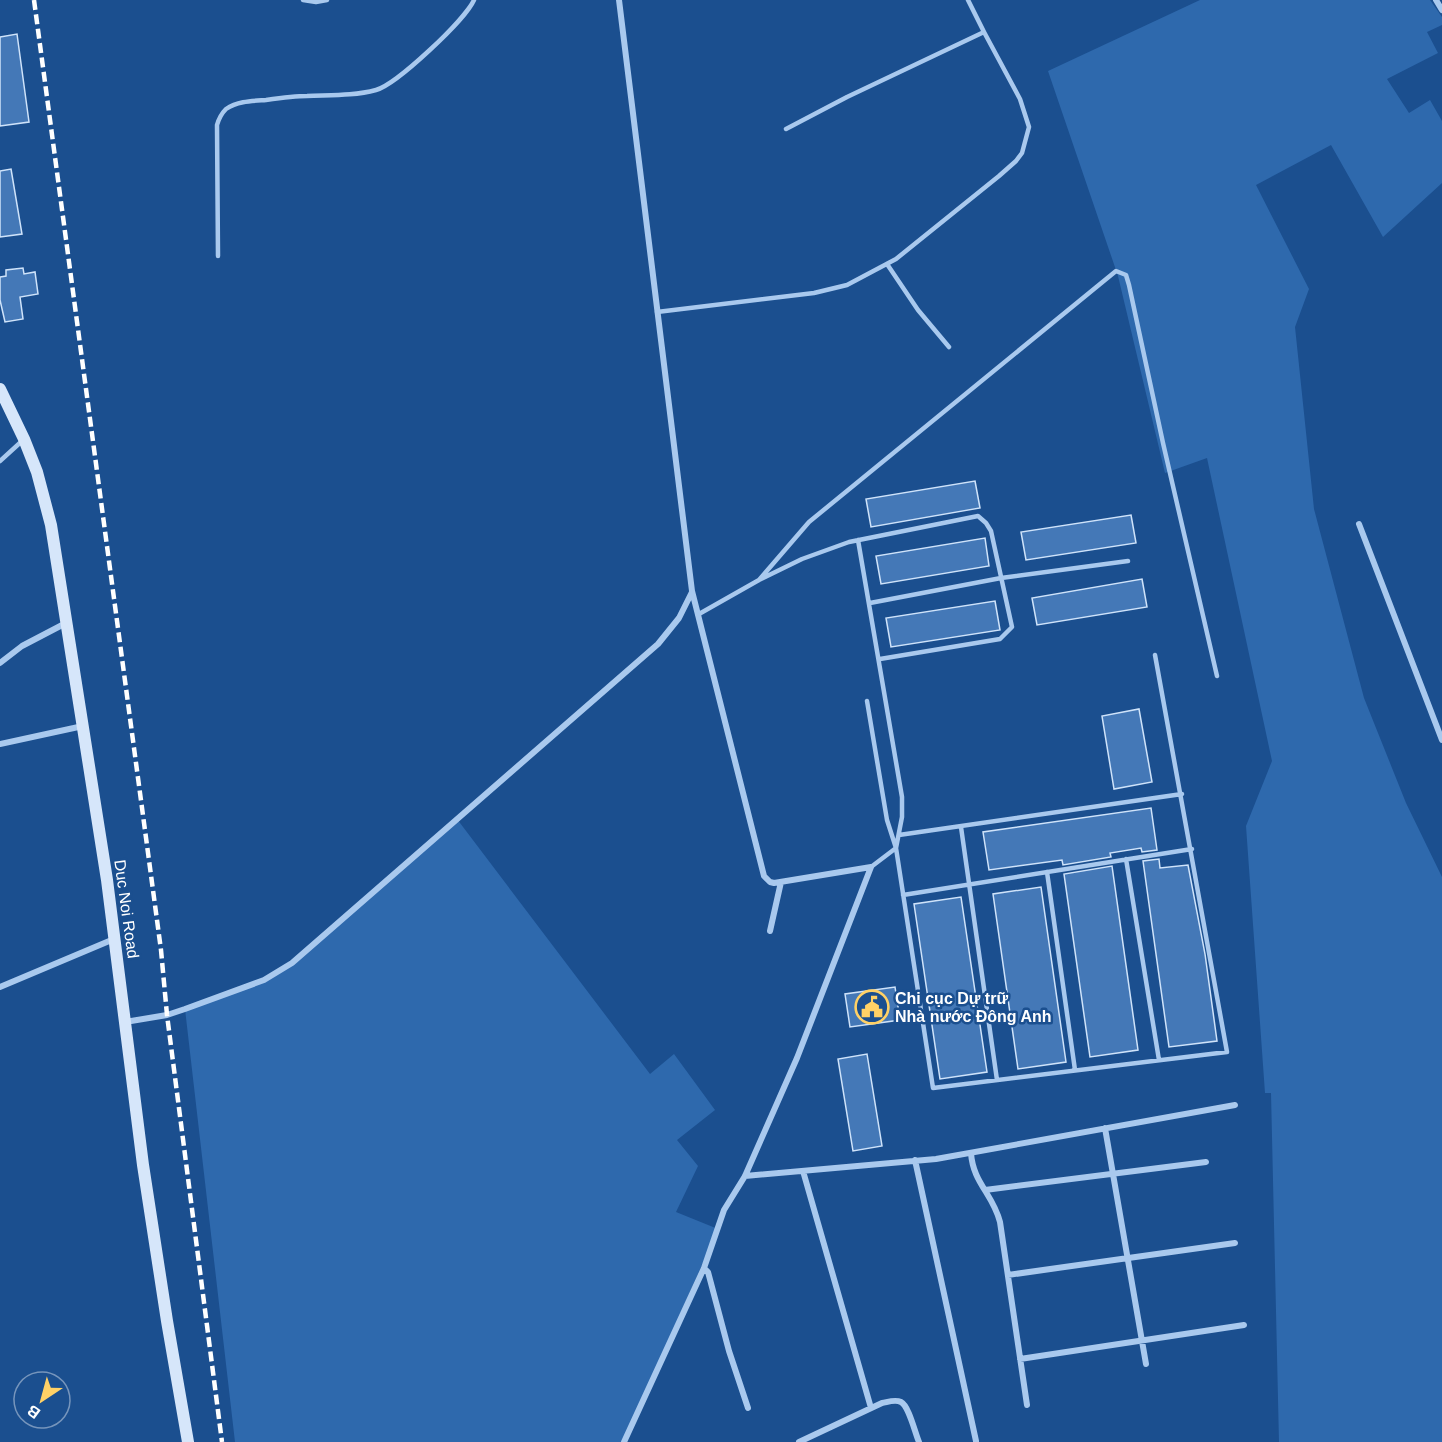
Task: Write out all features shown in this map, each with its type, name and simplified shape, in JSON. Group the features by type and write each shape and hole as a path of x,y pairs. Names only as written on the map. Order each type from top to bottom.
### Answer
{"street":[{"path":"619,0 692,591 764,876 770,882 781,882 871,867"},
{"path":"1436,0 1442,10"},
{"name":"Duc Noi Road","path":"1,395 24,439 51,525 114,939 146,1187 188,1442"},
{"path":"1359,524 1442,740"},
{"path":"125,1022 167,1016 264,980 292,963 658,644 679,618 692,591"},
{"path":"0,663 22,646 66,622"},
{"path":"0,743 9,744 29,736 83,726"},
{"path":"624,1442 704,1268 724,1210 745,1176 797,1058 871,867"},
{"path":"770,931 781,882"},
{"path":"0,987 114,939"},
{"path":"745,1176 915,1160 971,1152 1235,1105"},
{"path":"1105,1128 1146,1364"},
{"path":"971,1152 976,1176 996,1206 1027,1405"},
{"path":"915,1160 976,1441"},
{"path":"985,1190 1206,1162"},
{"path":"803,1171 872,1408"},
{"path":"1008,1275 1235,1243"},
{"path":"704,1268 708,1272 729,1351 748,1408"},
{"path":"1020,1359 1244,1325"},
{"path":"799,1442 882,1403 894,1400 900,1401 908,1410 919,1442"}],"lane":[{"path":"303,0 327,0"},
{"path":"218,256 217,125 220,114 242,102 356,94 379,89 394,80 449,31 466,14 474,0"},
{"path":"657,312 814,293 847,285 896,259 1016,161 1022,153 1029,127 1020,99 968,0"},
{"path":"786,129 847,97 984,32"},
{"path":"887,264 918,310 949,347"},
{"path":"759,580 809,522 1116,271 1126,274 1129,285 1217,676"},
{"path":"0,461 24,439"},
{"path":"699,615 759,580 802,559 858,540 978,516 986,522 991,531 1012,627 1000,639 880,659"},
{"path":"858,540 902,797 896,848 871,867"},
{"path":"870,603 1001,578 1128,561"},
{"path":"867,701 887,820 896,848 933,1088 1227,1052 1155,655"},
{"path":"899,835 1182,794"},
{"path":"961,827 997,1080"},
{"path":"903,895 1192,849"},
{"path":"1126,859 1159,1060"},
{"path":"1047,872 1075,1070"}],"shaded area":[{"path":"1200,0 1430,0 1442,17 1442,25 1427,32 1438,53 1387,79 1409,113 1430,100 1442,121 1442,183 1383,237 1331,145 1256,185 1309,289 1295,327 1314,509 1364,698 1406,803 1442,877 1442,1442 1279,1442 1271,1093 1265,1093 1246,826 1272,761 1207,458 1165,473 1118,276 1048,71"},
{"path":"457,819 650,1074 674,1054 715,1110 677,1140 698,1166 676,1212 718,1229 623,1442 235,1442 185,1009 264,980 292,963"}],"building":[{"path":"17,34 29,122 0,126 0,37"},
{"path":"11,169 22,234 0,237 0,171"},
{"path":"23,268 24,274 35,272 38,294 20,297 23,319 5,322 0,300 0,277 6,276 6,270"},
{"path":"975,481 980,508 871,527 866,499"},
{"path":"1131,515 1136,543 1026,560 1021,532"},
{"path":"985,538 989,566 881,584 876,556"},
{"path":"1142,579 1147,607 1037,625 1032,598"},
{"path":"995,601 1000,630 891,647 886,618"},
{"path":"1139,709 1152,782 1114,789 1102,716"},
{"path":"1151,808 1157,850 1142,852 1141,848 1110,853 1111,857 1063,865 1062,860 989,870 983,832"},
{"path":"1159,859 1160,868 1188,865 1205,954 1217,1041 1169,1047 1143,861"},
{"path":"1112,866 1138,1050 1090,1057 1064,874"},
{"path":"1041,887 1066,1062 1018,1069 993,894"},
{"path":"961,897 987,1072 940,1079 914,904"},
{"name":"Chi cục Dự trữ Nhà nước Đông Anh","path":"895,987 900,1020 850,1027 845,994"},
{"path":"867,1054 882,1146 853,1151 838,1059"}],"railway":[{"path":"34,0 161,950 167,1015 222,1442"}],"place":[{"name":"Chi cục Dự trữ Nhà nước Đông Anh","path":"872,1007"}]}
